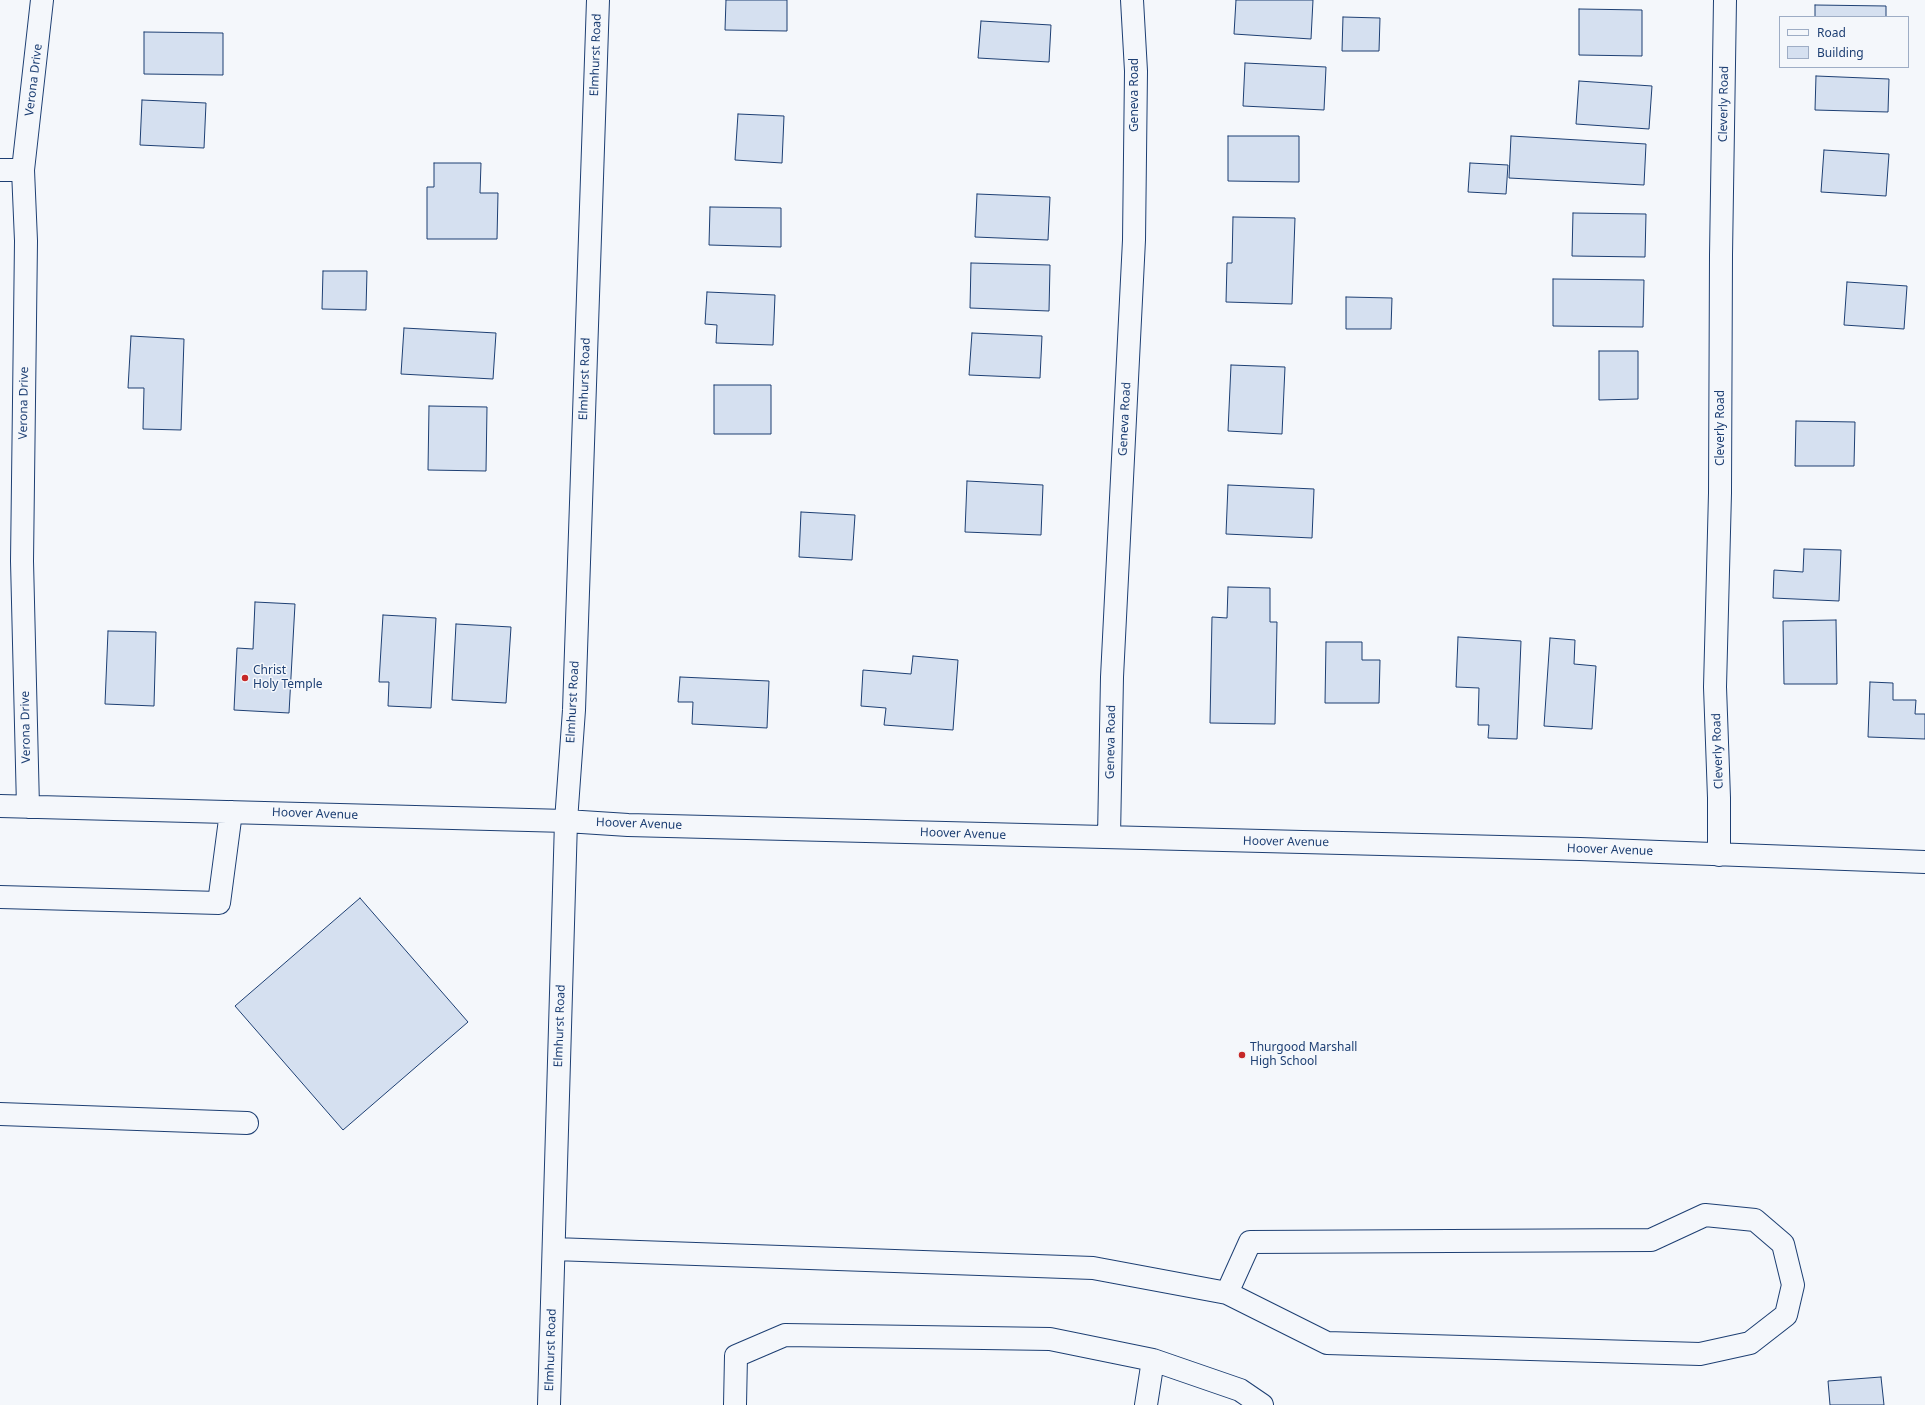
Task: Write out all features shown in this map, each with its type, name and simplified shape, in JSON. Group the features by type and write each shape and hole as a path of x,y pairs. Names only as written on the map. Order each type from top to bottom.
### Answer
{"street":[{"name":"Verona Drive","path":"28,807 22,561 26,241 23,170 42,0"},
{"name":"Elmhurst Road","path":"549,1405 566,821 574,710 598,0"},
{"name":"Geneva Road","path":"1109,838 1112,678 1134,240 1136,71 1132,0"},
{"name":"Cleverly Road","path":"1720,855 1720,798 1715,687 1720,494 1721,255 1725,0"},
{"path":"0,170 23,170"},
{"name":"Hoover Avenue","path":"0,806 566,821 1109,838 1580,849 1925,862"},
{"path":"0,897 219,903 231,812"},
{"path":"0,1114 247,1123"},
{"path":"554,1249 1093,1268 1226,1293 1327,1343 1700,1354 1750,1343 1786,1316 1793,1285 1783,1244 1755,1220 1705,1215 1651,1240 1250,1242 1226,1293"},
{"path":"735,1405 736,1356 785,1335 1050,1339 1153,1360 1240,1390 1262,1405"},
{"path":"1146,1405 1153,1360"}],"building":[{"path":"726,0 787,0 787,31 725,30"},
{"path":"1236,0 1313,0 1311,39 1234,34"},
{"path":"1815,5 1886,6 1886,16 1815,16"},
{"path":"1579,9 1642,10 1642,56 1579,55"},
{"path":"1343,17 1380,18 1379,51 1342,51"},
{"path":"981,21 1051,25 1049,62 978,58"},
{"path":"144,32 223,33 223,75 144,74"},
{"path":"1245,63 1326,67 1324,110 1243,106"},
{"path":"1816,76 1889,79 1888,112 1815,110"},
{"path":"1579,81 1652,86 1649,129 1576,124"},
{"path":"142,100 206,103 204,148 140,145"},
{"path":"738,114 784,116 782,163 735,160"},
{"path":"1228,136 1299,136 1299,182 1228,181"},
{"path":"1511,136 1646,144 1644,185 1509,178"},
{"path":"1824,150 1889,154 1886,196 1821,192"},
{"path":"434,163 481,163 480,193 498,193 497,239 427,239 427,187 434,187"},
{"path":"1470,163 1508,165 1506,194 1468,192"},
{"path":"977,194 1050,197 1048,240 975,237"},
{"path":"710,207 781,208 781,247 709,245"},
{"path":"1573,213 1646,214 1645,257 1572,256"},
{"path":"1233,217 1295,218 1292,304 1226,302 1227,263 1232,263"},
{"path":"971,263 1050,265 1049,311 970,308"},
{"path":"323,271 367,271 366,310 322,309"},
{"path":"1553,279 1644,280 1643,327 1553,326"},
{"path":"1847,282 1907,286 1904,329 1844,325"},
{"path":"707,292 775,295 773,345 716,343 717,325 705,324"},
{"path":"1346,297 1392,298 1391,329 1346,329"},
{"path":"404,328 496,333 493,379 401,374"},
{"path":"972,333 1042,336 1040,378 969,375"},
{"path":"131,336 184,339 181,430 143,429 144,388 128,388"},
{"path":"1599,351 1638,351 1638,399 1599,400"},
{"path":"1231,365 1285,367 1282,434 1228,431"},
{"path":"714,385 771,385 771,434 714,434"},
{"path":"429,406 487,407 486,471 428,470"},
{"path":"1796,421 1855,422 1854,466 1795,466"},
{"path":"967,481 1043,485 1041,535 965,532"},
{"path":"1228,485 1314,489 1312,538 1226,534"},
{"path":"801,512 855,515 852,560 799,557"},
{"path":"1804,549 1841,550 1839,601 1773,598 1774,570 1803,572"},
{"path":"1228,587 1270,588 1270,622 1277,622 1275,724 1210,723 1212,617 1227,618"},
{"path":"255,602 295,604 289,713 234,710 237,648 253,649"},
{"path":"383,615 436,618 431,708 388,706 389,682 379,682"},
{"path":"1836,620 1837,684 1784,684 1783,621"},
{"path":"456,624 511,627 506,703 452,700"},
{"path":"108,631 156,632 154,706 105,704"},
{"path":"1458,637 1521,641 1517,739 1488,738 1489,725 1478,725 1479,688 1456,687"},
{"path":"1550,638 1575,640 1574,664 1596,666 1592,729 1544,726"},
{"path":"1326,642 1362,642 1362,660 1380,660 1379,703 1325,703"},
{"path":"913,656 958,660 953,730 884,725 886,708 861,706 863,670 911,674"},
{"path":"680,677 769,681 767,728 692,724 693,702 678,702"},
{"path":"1870,682 1893,683 1893,700 1916,700 1915,714 1925,714 1925,739 1868,737"},
{"path":"360,898 468,1022 343,1130 235,1006"},
{"path":"1881,1377 1884,1405 1830,1405 1828,1381"}],"place":[{"name":"Christ Holy Temple","path":"245,678"},
{"name":"Thurgood Marshall High School","path":"1242,1055"}]}
